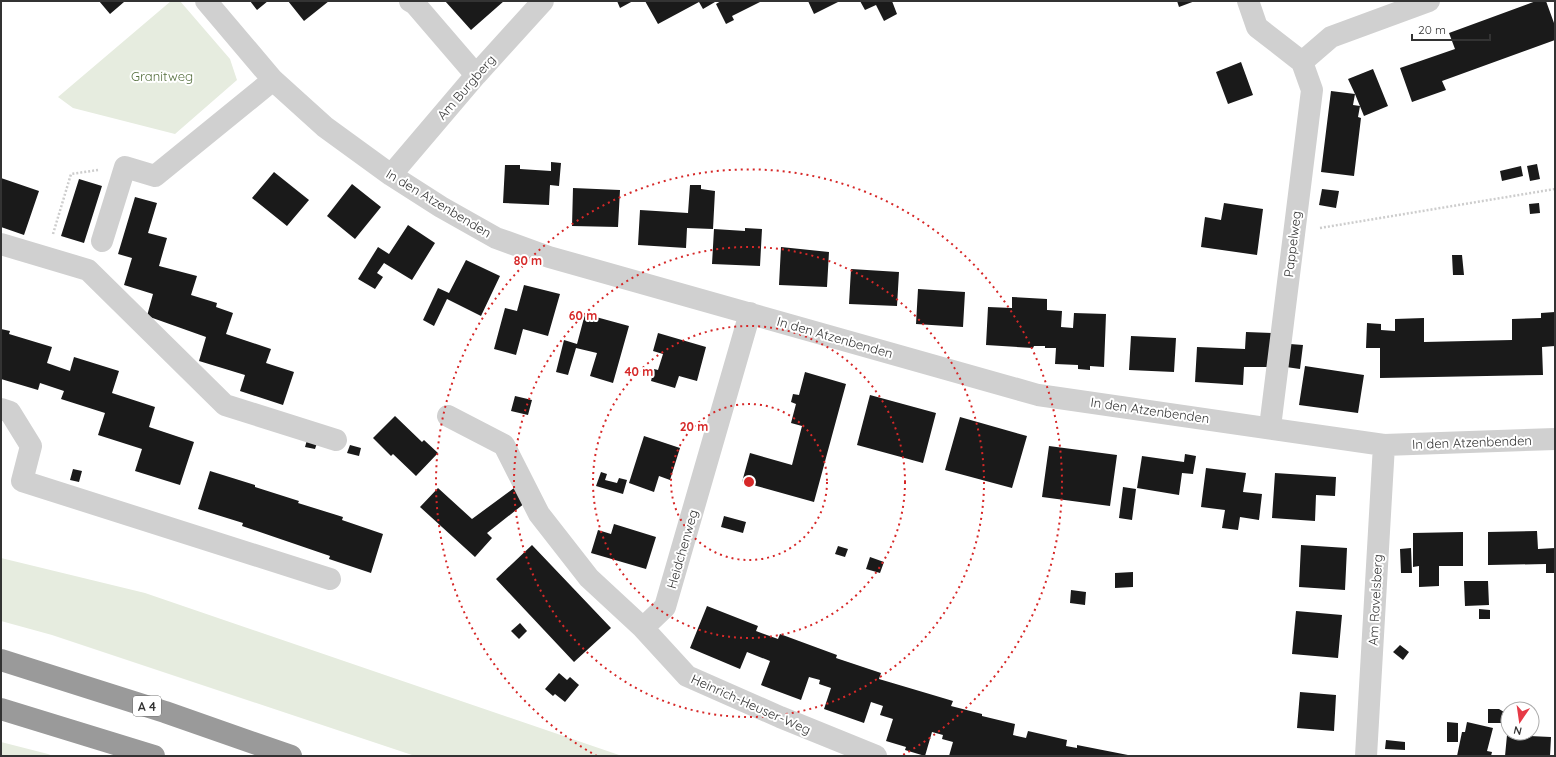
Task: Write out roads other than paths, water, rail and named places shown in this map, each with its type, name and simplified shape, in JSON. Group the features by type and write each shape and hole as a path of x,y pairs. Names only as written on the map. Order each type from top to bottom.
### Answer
{"highway":[{"name":"A 4","path":"1,660 165,712 291,756"},
{"path":"1,709 154,756"}],"street":[{"name":"In den Atzenbenden","path":"206,1 274,80 325,127 391,175 440,207 496,238 549,257 1038,395 1270,427 1384,445 1555,440"},
{"path":"410,1 415,4 476,75"},
{"name":"Am Burgberg","path":"391,175 476,75 543,1"},
{"path":"1248,1 1257,27 1302,62 1331,37 1429,1"},
{"name":"Pappelweg","path":"1270,427 1312,90 1302,62"},
{"path":"102,241 125,167 155,176 274,80"},
{"path":"1,244 88,270 225,406 336,440"},
{"name":"Heidchenweg","path":"643,628 665,607 750,313"},
{"path":"1,409 10,412 32,446 22,481 330,579"},
{"path":"448,416 504,445 539,514 589,578 643,628"},
{"name":"Am Ravelsberg","path":"1366,756 1384,445"},
{"name":"Heinrich-Heuser-Weg","path":"643,628 687,676 780,718 876,756"}],"park label":[{"name":"Granitweg","path":"162,76"}]}
